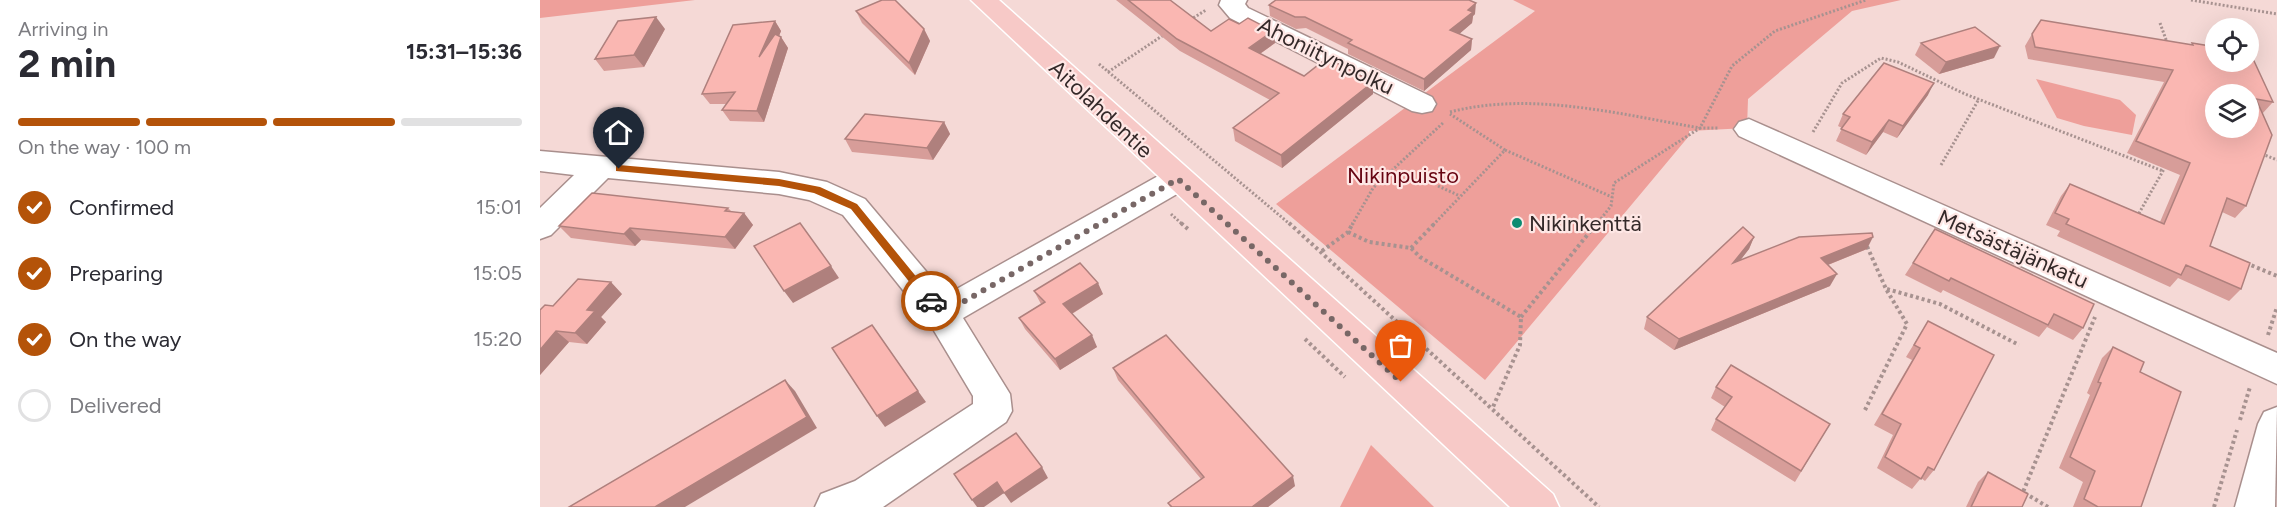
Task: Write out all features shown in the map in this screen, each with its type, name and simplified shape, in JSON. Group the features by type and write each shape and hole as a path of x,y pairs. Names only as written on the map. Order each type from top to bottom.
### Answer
{"main road":[{"name":"Aitolahdentie","path":"984,0 1539,507"}],"street":[{"name":"Ahoniitynpolku","path":"1233,2 1239,13 1422,104"},
{"name":"Metsästäjänkatu","path":"1749,129 2268,365"},
{"path":"540,161 779,183 816,190 854,207 942,314 991,394 993,411 869,494 835,507"},
{"path":"540,227 600,167"},
{"path":"942,314 1178,179"},
{"path":"2254,507 2277,424"}],"path":[{"path":"1494,407 1520,345 1521,317 1611,206 1614,183 1700,128 1732,66 1775,31 1842,6 1866,0"},
{"path":"2191,0 2277,14"},
{"path":"1183,23 1213,6 1233,2"},
{"path":"2158,45 2169,47 2160,23"},
{"path":"1108,72 1174,29"},
{"path":"1091,58 1322,251 1494,407 1599,507"},
{"path":"1801,153 1842,83 1881,58 1898,62 1979,99 2163,171"},
{"path":"1941,165 1979,99"},
{"path":"1422,104 1451,112 1505,150 1612,197"},
{"path":"1322,251 1347,232 1373,188 1439,128 1451,112 1481,104 1581,107 1700,128 1749,129"},
{"path":"1411,248 1505,150"},
{"path":"2255,152 2277,160"},
{"path":"2149,220 2138,215 2168,162"},
{"path":"1438,186 1460,196"},
{"path":"1347,232 1369,242 1411,248 1420,257 1521,317"},
{"path":"1862,235 1886,289 1907,324 1865,410"},
{"path":"2245,262 2277,276"},
{"path":"1886,289 1940,304 2019,345"},
{"path":"2048,507 2024,492 2105,291"},
{"path":"2214,507 2268,365 2277,307"}],"green space":[{"path":"540,0 695,0 540,18"},
{"name":"Nikinpuisto","path":"1513,0 1901,0 1852,11 1748,99 1747,128 1689,131 1689,136 1485,380 1276,204 1535,11"},
{"path":"2036,79 2120,100 2136,115 2132,135 2084,126 2057,118"},
{"path":"1371,445 1434,507 1340,507"}],"building":[{"path":"882,0 895,0 924,29 909,63 856,11"},
{"path":"1128,0 1170,0 1211,31 1229,19 1239,24 1248,18 1273,31 1249,48 1304,76 1327,58 1373,82 1281,155 1233,128 1279,93 1177,39"},
{"path":"1276,0 1469,0 1476,3 1468,10 1473,12 1450,30 1472,39 1424,79 1348,43 1352,40 1305,17 1295,17 1269,5"},
{"path":"656,17 634,55 595,59 618,21"},
{"path":"2041,20 2205,45 2205,72 2259,72 2273,102 2259,100 2259,84 2205,84 2205,138 2259,138 2259,106 2272,135 2246,206 2227,198 2210,246 2250,263 2241,289 2186,265 2181,275 2066,224 2069,219 2055,213 2070,184 2164,224 2190,163 2136,141 2173,70 2035,47 2032,34"},
{"path":"775,21 759,57 775,34 781,37 757,111 722,110 735,92 702,94 733,25"},
{"path":"1975,27 2000,46 1946,62 1921,43"},
{"path":"1884,63 1934,83 1903,126 1889,120 1872,142 1841,129 1850,117 1843,114"},
{"path":"865,114 944,122 927,148 845,139"},
{"path":"592,193 728,208 725,211 744,213 725,237 630,228 624,234 559,226"},
{"path":"800,223 831,266 784,291 754,246"},
{"path":"1743,227 1754,237 1733,263 1799,237 1872,233 1873,237 1821,258 1837,274 1679,339 1647,317"},
{"path":"1935,229 2094,304 2083,328 2054,314 2048,325 1951,278 1949,281 1913,263"},
{"path":"1080,263 1098,283 1063,304 1092,335 1055,359 1019,318 1045,302 1034,291"},
{"path":"578,279 611,282 587,310 595,311 575,333 556,331 540,350 540,310 545,305 553,306"},
{"path":"1928,321 1994,355 1934,470 1928,467 1921,479 1885,457 1901,424 1882,414 1920,348 1914,345"},
{"path":"872,325 918,391 877,416 832,348"},
{"path":"1166,335 1293,476 1252,507 1172,507 1168,503 1204,477 1113,368"},
{"path":"2113,347 2144,362 2140,372 2181,392 2141,507 2098,507 2084,499 2095,471 2070,457 2101,383 2098,382"},
{"path":"1731,365 1830,424 1801,471 1716,419 1732,397 1716,387"},
{"path":"785,380 807,417 655,507 569,507"},
{"path":"1016,433 1042,467 1004,493 997,482 972,500 954,474"},
{"path":"1988,472 2028,494 2022,507 1971,507"}],"way so far":[{"path":"931,301 942,314 1178,179 1401,382"}],"place":[{"name":"Nikinkenttä","path":"1517,223"}],"route":[{"path":"619,169 779,183 816,190 854,207 931,301"}]}
